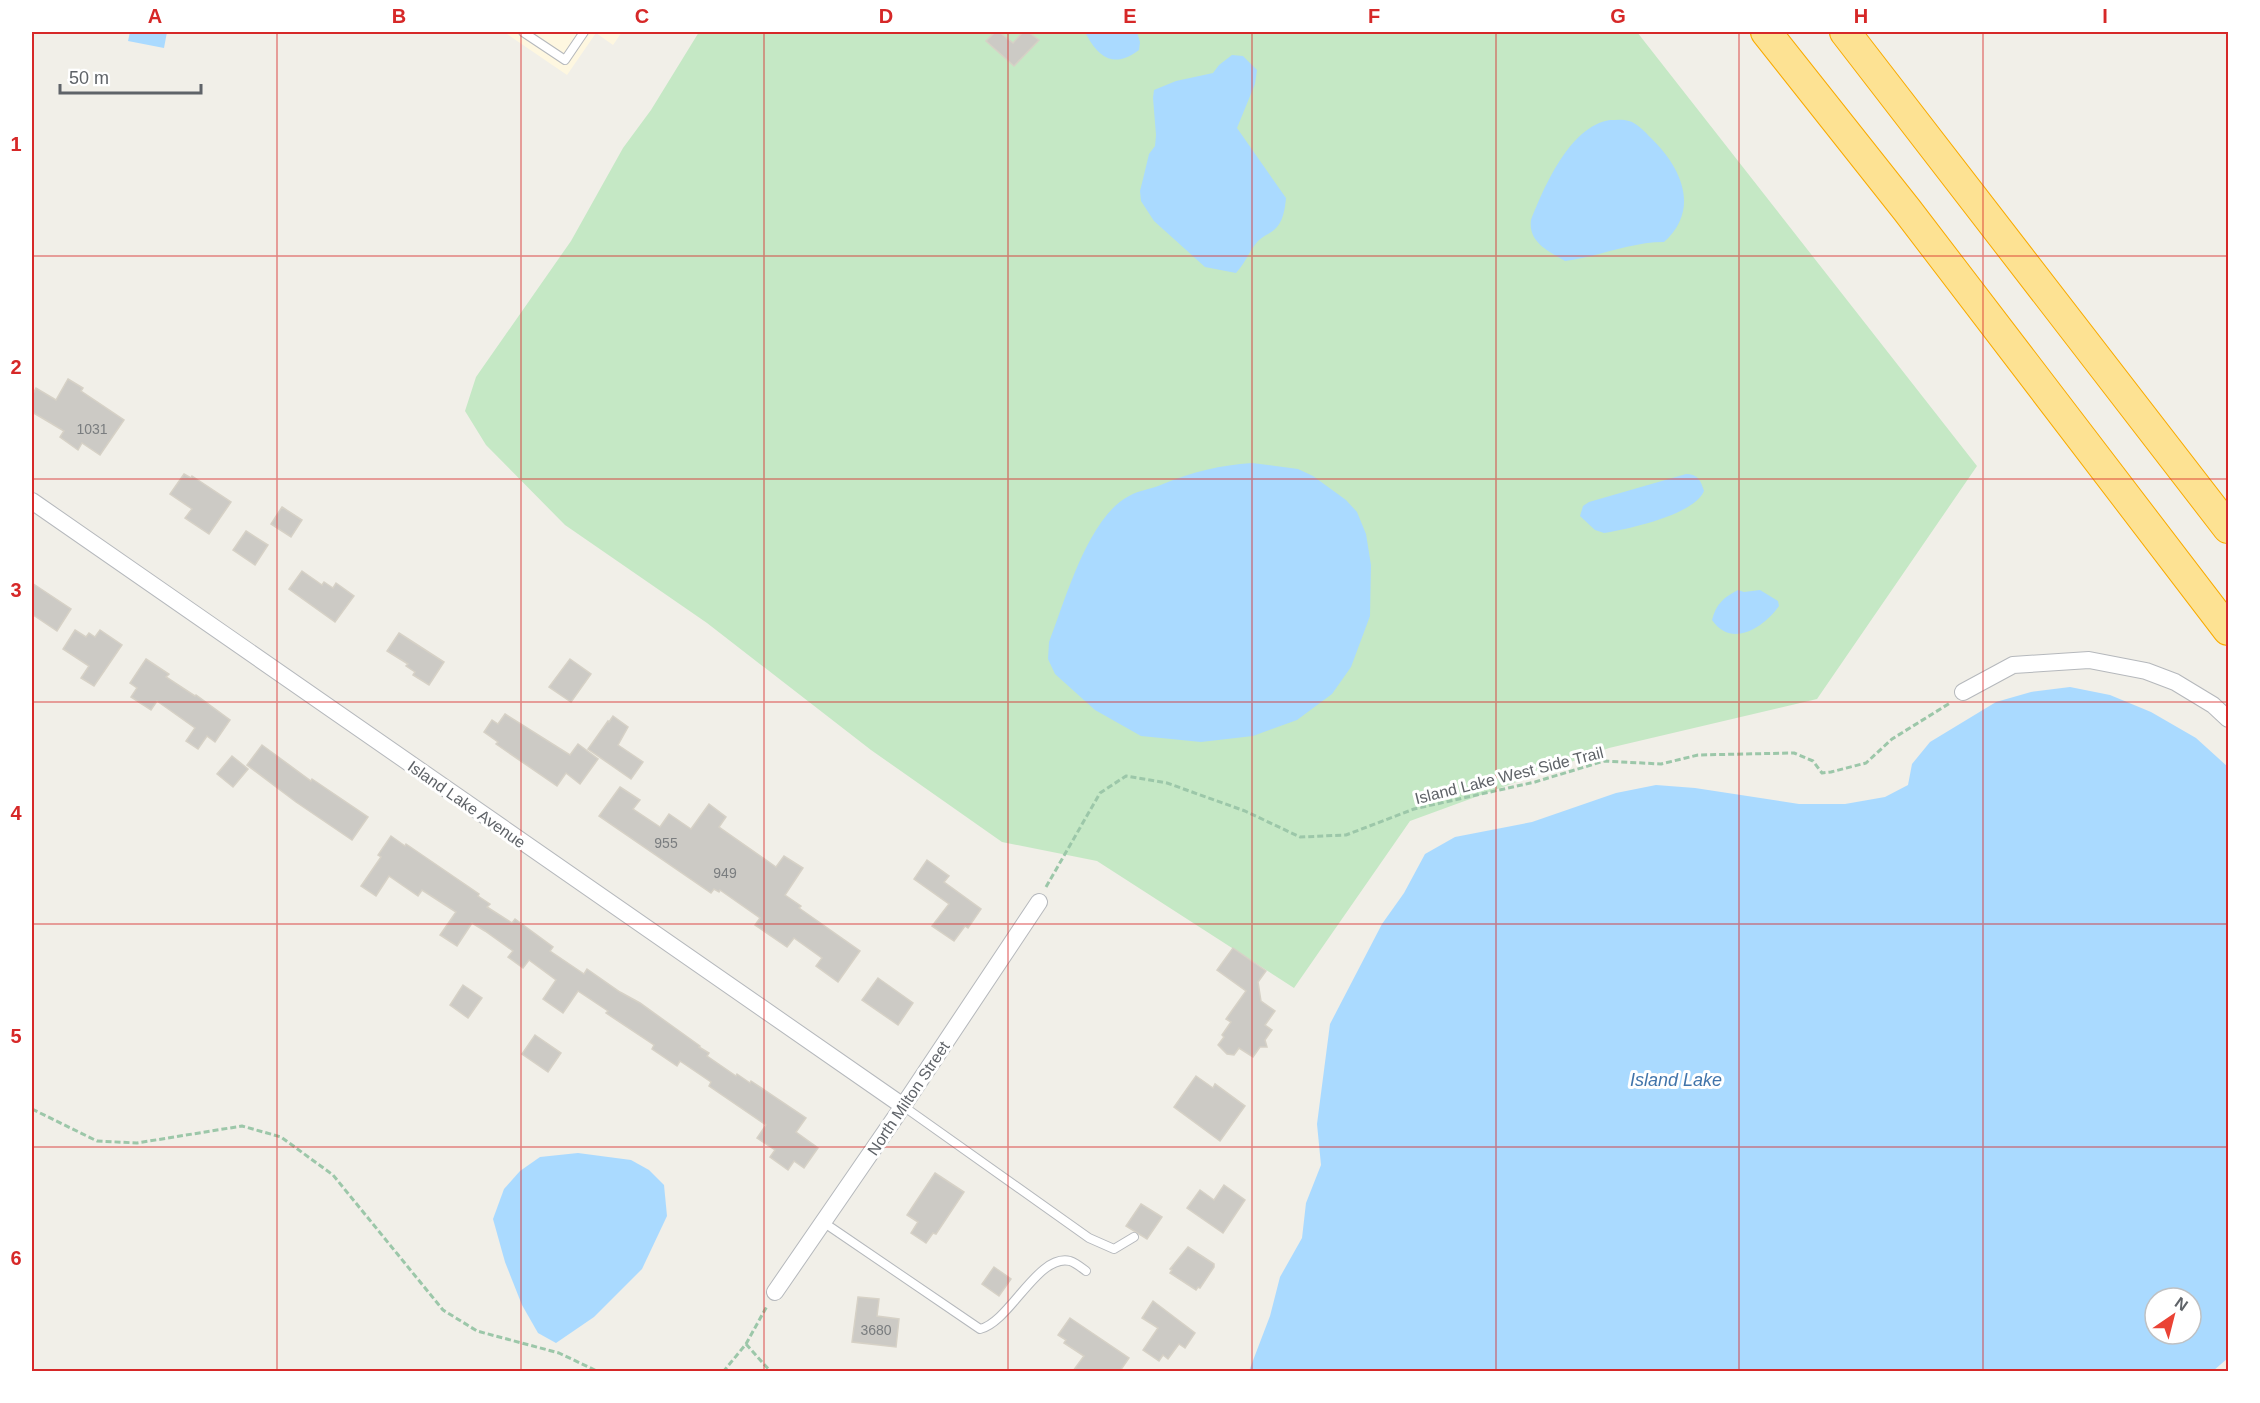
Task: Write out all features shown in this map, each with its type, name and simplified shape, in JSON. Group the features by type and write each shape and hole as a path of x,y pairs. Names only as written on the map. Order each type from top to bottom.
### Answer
{"highway":[{"path":"1766,32 1935,247 2229,630"},
{"path":"1845,32 2229,528"}],"street":[{"name":"Island Lake Avenue","path":"32,501 903,1106"},
{"path":"1963,692 2013,665 2089,660 2146,671 2175,682 2213,705 2229,718"},
{"name":"North Milton Street","path":"775,1292 1039,902"}],"lane":[{"path":"523,32 565,60 584,32"},
{"path":"903,1106 1089,1238 1114,1249 1134,1237"},
{"path":"823,1222 980,1329 990,1327 1054,1262 1071,1261 1086,1271"}],"path":[{"name":"Island Lake West Side Trail","path":"1039,902 1100,793 1126,776 1178,787 1245,811 1300,837 1346,836 1414,809 1535,782 1604,761 1661,764 1698,755 1794,753 1813,761 1821,773 1831,772 1866,763 1892,739 1963,692"},
{"path":"32,1109 97,1142 137,1143 242,1126 280,1137 333,1175 443,1310 477,1331 559,1353 599,1371"},
{"path":"723,1371 746,1344 775,1292"},
{"path":"746,1344 771,1371"}],"shaded area":[{"path":"504,32 622,32 613,45 596,33 567,75"}],"green space":[{"path":"699,32 1637,32 1977,466 1817,699 1609,748 1410,821 1294,988 1097,861 1002,842 871,750 707,623 565,525 486,445 465,411 476,377 571,241 623,148 651,110"}],"water":[{"path":"130,32 167,32 164,48 128,41"},
{"path":"1085,32 1137,32 1140,42 1139,50 1121,59 1107,58 1095,48"},
{"path":"1232,55 1243,56 1257,70 1255,84 1237,128 1286,198 1280,224 1258,241 1236,273 1205,267 1154,221 1141,201 1140,191 1149,154 1155,146 1154,90 1176,81 1213,73"},
{"path":"1610,120 1624,120 1635,124 1662,149 1683,188 1682,216 1664,242 1639,244 1565,261 1540,245 1533,234 1531,220 1551,175 1571,146 1596,125"},
{"path":"1252,463 1298,469 1313,476 1346,500 1357,512 1366,534 1371,565 1370,616 1351,667 1332,694 1297,720 1253,736 1201,742 1141,736 1095,710 1055,674 1048,659 1049,642 1071,583 1101,522 1114,507 1129,496 1218,467"},
{"path":"1686,474 1698,479 1704,491 1698,500 1688,507 1659,520 1604,533 1595,530 1580,516 1583,506 1589,502"},
{"path":"1738,590 1744,592 1760,590 1778,601 1779,606 1765,621 1747,632 1729,633 1720,629 1712,620 1721,602"},
{"name":"Island Lake","path":"2070,687 2110,695 2151,712 2196,738 2228,767 2228,1358 2213,1371 1249,1371 1270,1316 1280,1277 1302,1238 1306,1203 1321,1165 1317,1124 1330,1024 1382,924 1404,893 1425,854 1455,837 1532,822 1616,793 1656,785 1695,788 1799,804 1845,804 1885,797 1908,785 1912,764 1930,742 1996,702 2031,692"},
{"path":"578,1153 631,1160 649,1170 664,1185 667,1216 642,1269 594,1317 556,1343 538,1333 522,1305 505,1262 493,1219 504,1189 520,1171 540,1157"}],"building":[{"path":"995,32 999,32 1013,43 1023,32 1028,32 1039,40 1014,66 986,41"},
{"path":"68,379 83,388 81,391 124,420 100,455 82,443 78,450 60,437 64,431 32,412 32,396 36,388 56,400"},
{"path":"184,474 191,478 192,476 231,502 209,534 185,518 192,509 170,494"},
{"path":"282,507 302,520 291,537 271,524"},
{"path":"246,531 268,545 255,565 233,550"},
{"path":"302,571 322,585 324,582 333,588 336,583 354,596 335,622 289,589"},
{"path":"32,583 71,609 57,631 32,614"},
{"path":"75,630 86,637 89,633 95,637 100,630 122,645 94,686 81,678 89,666 63,649"},
{"path":"399,633 444,662 429,685 413,675 415,672 406,666 408,664 387,651"},
{"path":"146,659 169,674 166,677 230,720 215,742 207,736 198,749 186,741 195,728 157,701 151,710 131,697 137,688 130,683"},
{"path":"570,659 591,674 571,702 549,687"},
{"path":"505,714 570,755 578,744 598,759 580,784 566,773 557,786 496,744 498,742 484,732 492,720 498,724"},
{"path":"613,716 628,727 618,745 643,762 631,779 588,749"},
{"path":"262,745 311,781 312,779 368,817 352,840 247,765"},
{"path":"232,756 248,769 233,787 217,774"},
{"path":"620,787 640,800 633,809 660,827 669,814 691,829 709,804 726,817 719,827 776,867 784,856 803,868 785,895 801,906 799,908 860,951 838,982 816,966 822,958 794,938 787,947 755,925 760,918 720,890 719,892 714,889 711,893 599,816"},
{"path":"391,836 479,894 478,896 490,904 487,907 512,923 515,919 553,947 550,951 584,974 587,969 640,1003 709,1053 707,1056 736,1076 737,1074 750,1083 751,1081 806,1118 796,1132 818,1148 804,1168 794,1161 788,1170 770,1157 775,1150 757,1138 766,1125 709,1086 711,1082 680,1061 677,1066 652,1049 654,1045 578,991 563,1013 543,999 556,980 529,960 523,968 508,957 513,951 485,931 472,923 457,946 440,935 456,912 422,890 418,896 389,876 376,896 361,886 381,857 378,855"},
{"path":"927,860 949,876 944,882 981,909 968,928 965,926 954,941 932,926 949,904 914,879"},
{"path":"1233,948 1266,971 1258,982 1261,1001 1275,1011 1265,1025 1272,1030 1265,1040 1267,1047 1260,1047 1253,1057 1239,1048 1234,1055 1227,1054 1218,1045 1231,1022 1226,1019 1246,991 1217,970"},
{"path":"878,978 913,1003 898,1025 862,1000"},
{"path":"463,985 482,998 468,1018 450,1005"},
{"path":"535,1035 561,1053 548,1072 522,1054"},
{"path":"1196,1076 1213,1088 1215,1084 1245,1106 1220,1141 1174,1107"},
{"path":"935,1173 964,1192 936,1234 933,1233 926,1243 911,1233 918,1222 907,1215"},
{"path":"1224,1185 1245,1200 1223,1233 1187,1208 1200,1190 1214,1200"},
{"path":"1141,1204 1162,1217 1147,1239 1126,1226"},
{"path":"1188,1247 1214,1264 1200,1288 1196,1290 1170,1273 1172,1270 1170,1269"},
{"path":"994,1267 1011,1279 999,1296 982,1284"},
{"path":"858,1297 879,1299 877,1316 899,1319 896,1347 852,1342"},
{"path":"1153,1301 1195,1333 1185,1348 1179,1344 1168,1359 1163,1355 1159,1361 1143,1350 1158,1328 1142,1318"},
{"path":"1070,1318 1129,1358 1120,1371 1073,1371 1084,1356 1064,1343 1066,1340 1058,1335"}]}
